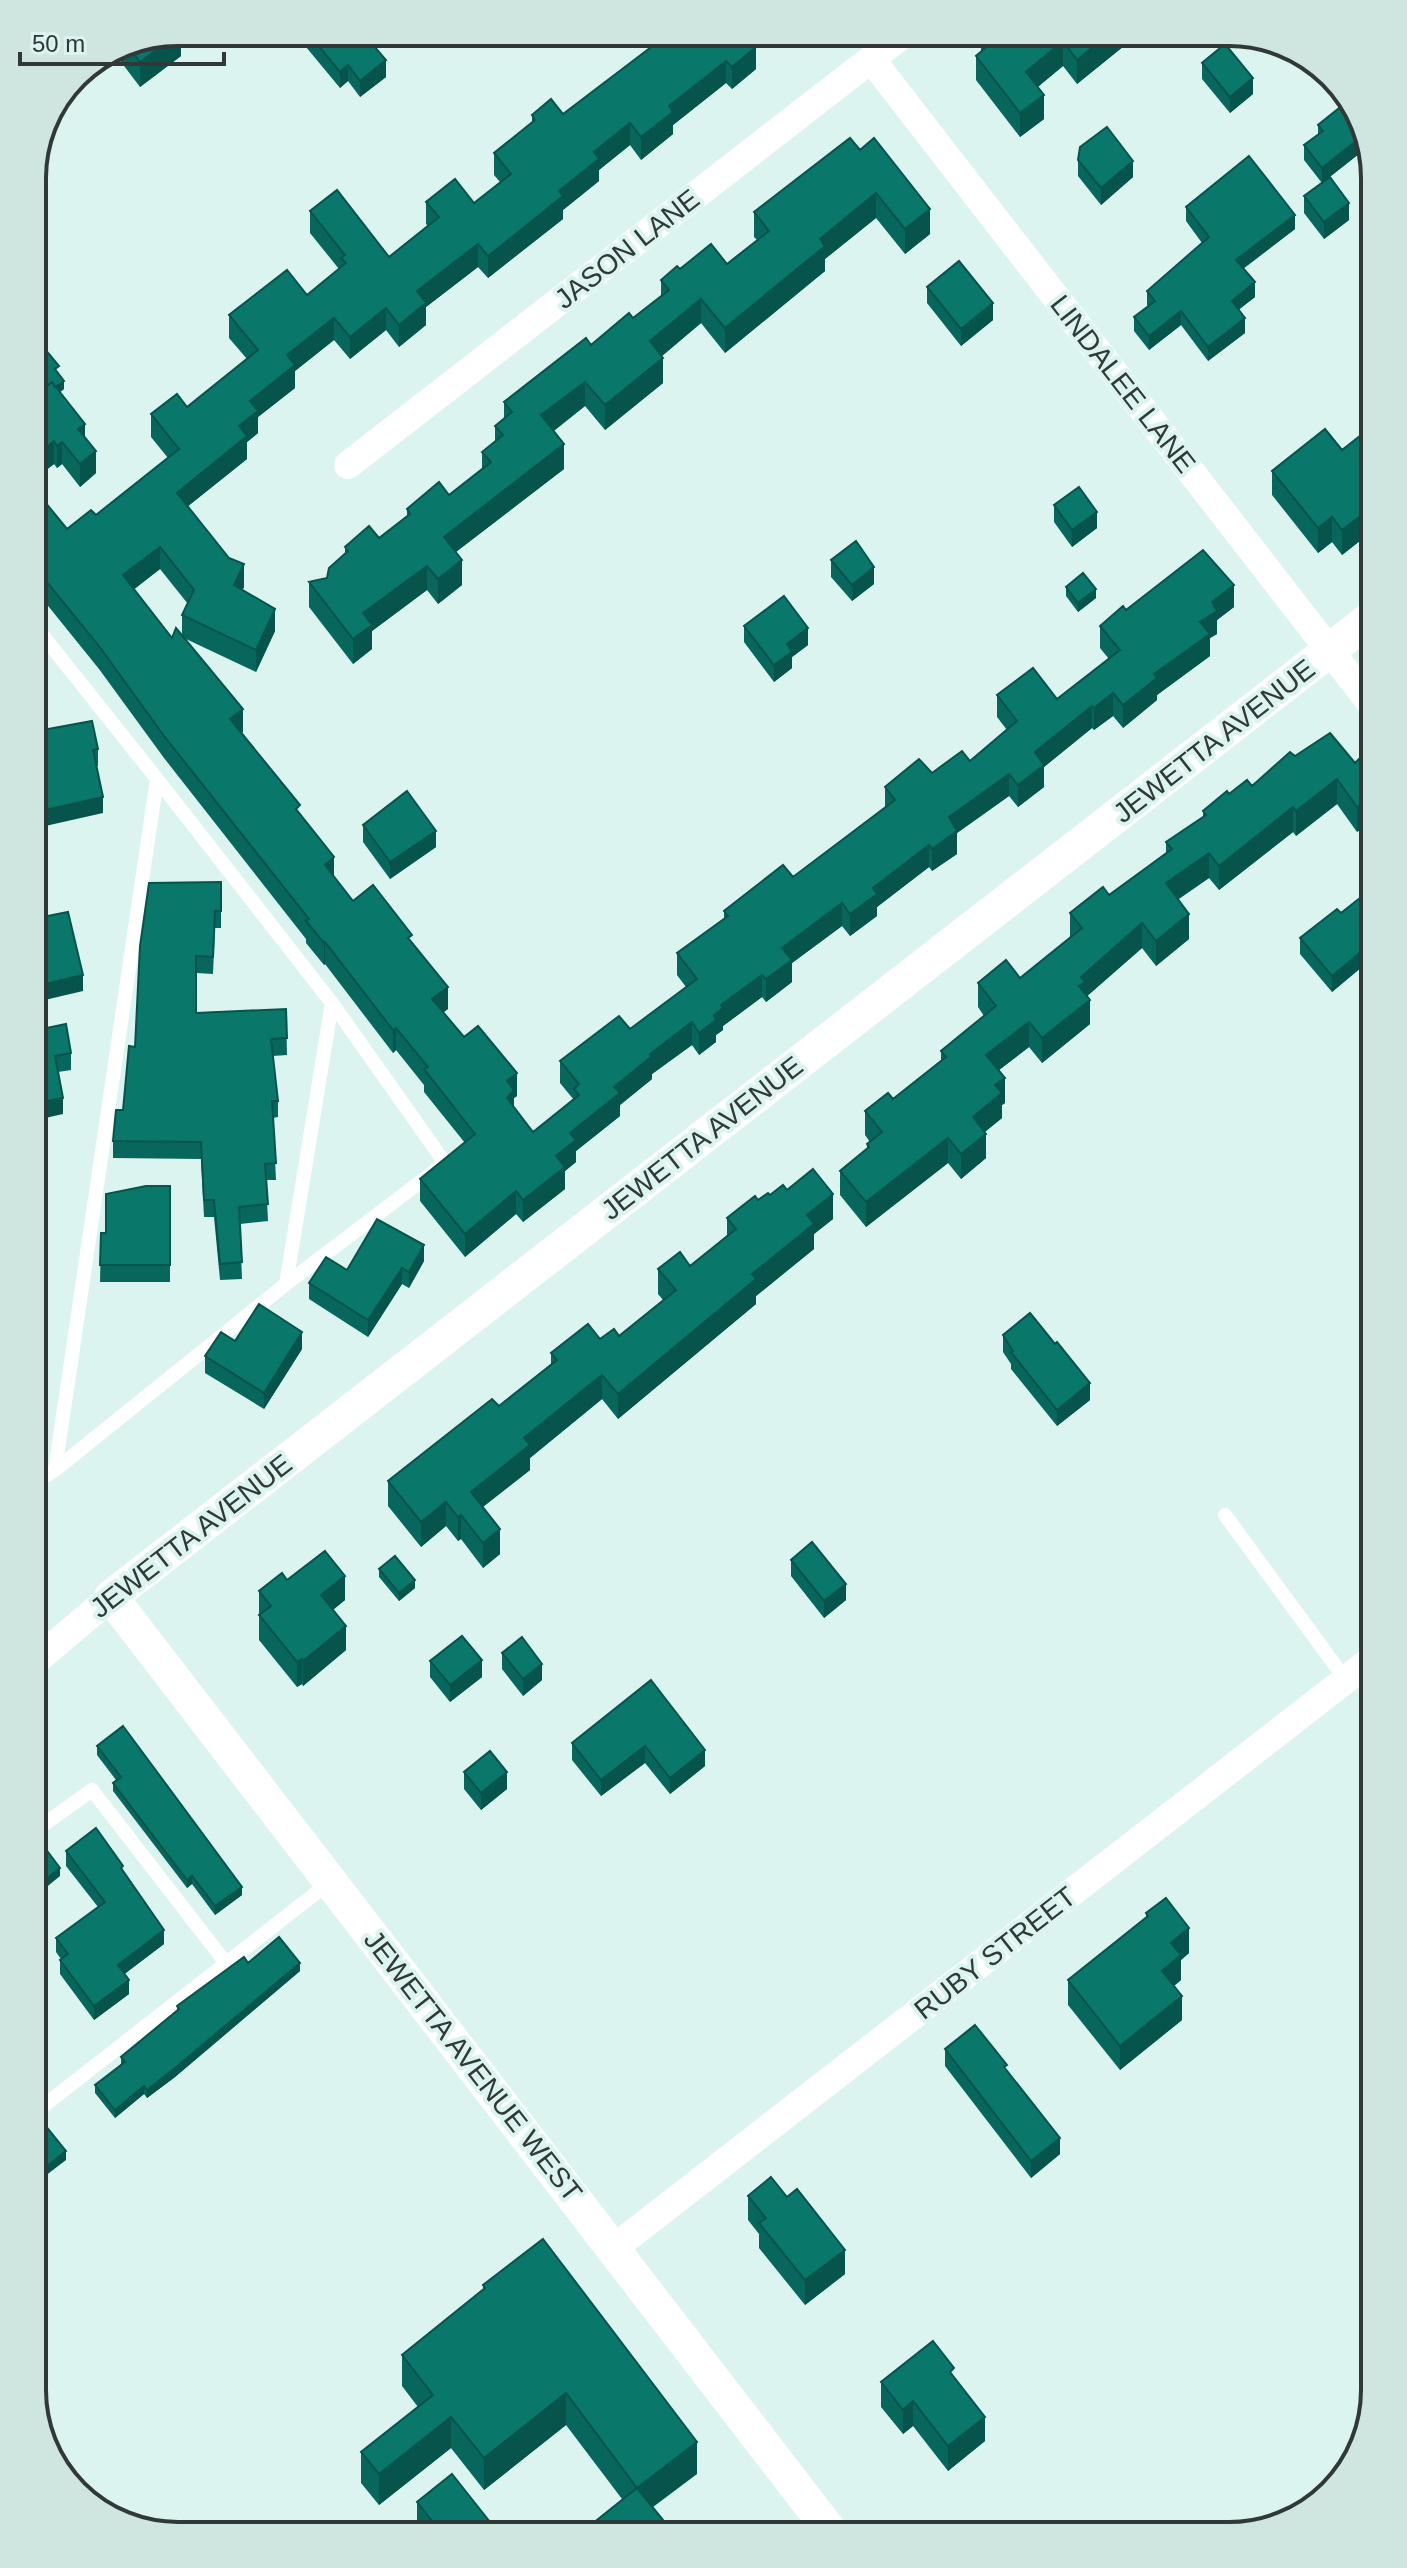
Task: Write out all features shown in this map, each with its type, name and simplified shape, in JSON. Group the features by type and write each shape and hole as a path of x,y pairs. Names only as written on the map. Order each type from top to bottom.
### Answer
{"street":[{"name":"JASON LANE","path":"348,465 888,46"},
{"name":"LINDALEE LANE","path":"871,59 1361,691"},
{"name":"JEWETTA AVENUE","path":"46,1653 111,1597 1361,626"},
{"name":"JEWETTA AVENUE WEST","path":"111,1597 823,2522"},
{"name":"RUBY STREET","path":"614,2248 1361,1668"}],"lane":[{"path":"46,640 332,1003 445,1163 286,1284 46,1476"},
{"path":"55,1470 157,779"},
{"path":"286,1284 332,1003"},
{"path":"1225,1515 1346,1680"},
{"path":"46,1823 92,1790 226,1963"},
{"path":"46,2104 331,1881"}],"building":[{"path":"319,46 374,46 386,60 360,81 348,65 340,72"},
{"path":"653,46 756,47 732,67 726,61 669,106 673,112 641,137 630,123 594,152 599,159 559,191 563,196 488,256 478,244 417,291 426,303 399,325 386,308 350,337 334,318 287,355 295,365 250,401 258,411 239,426 247,436 177,493 229,558 244,564 234,585 275,609 256,650 182,615 194,590 160,547 123,575 172,638 176,628 243,709 230,719 300,805 296,809 334,857 325,865 353,901 373,885 412,935 408,938 448,987 432,999 464,1037 478,1026 517,1073 507,1081 514,1090 507,1098 533,1132 579,1095 574,1089 579,1084 560,1061 619,1016 630,1029 697,979 677,953 728,916 724,911 783,865 793,877 895,800 885,787 919,759 932,773 962,751 970,761 1017,721 997,695 1033,668 1057,699 1120,650 1100,626 1123,606 1126,610 1203,550 1234,585 1212,602 1217,611 1200,622 1210,634 1154,674 1157,678 1123,705 1113,693 1094,708 1092,706 1035,752 1044,765 1018,785 1009,774 949,817 957,831 932,849 929,845 873,888 877,894 850,914 842,903 782,948 792,960 766,979 762,975 721,1005 723,1008 714,1015 716,1020 699,1033 692,1022 650,1054 652,1056 614,1087 620,1093 570,1133 576,1140 556,1156 565,1167 523,1200 516,1191 465,1234 420,1179 475,1134 424,1069 428,1067 396,1028 393,1030 306,921 309,919 46,581 46,503 67,529 91,510 96,515 179,449 151,414 177,394 187,407 258,350 229,315 287,270 307,295 346,263 341,258 345,255 310,211 337,190 389,257 439,217 426,202 455,179 474,203 511,174 494,153 535,120 532,115 551,99 563,114"},
{"path":"988,46 1057,46 1026,72 1044,95 1020,113 976,56"},
{"path":"1067,46 1094,46 1077,60"},
{"path":"1227,46 1253,78 1230,97 1202,63"},
{"path":"158,48 140,62 134,54"},
{"path":"1340,107 1355,142 1322,168 1304,145 1323,131 1318,125"},
{"path":"1107,127 1133,161 1101,188 1078,160 1080,147"},
{"path":"850,138 860,150 874,138 930,209 905,229 876,193 820,239 825,246 725,328 701,299 650,341 663,358 605,405 585,382 541,415 564,444 444,537 462,560 438,579 427,566 363,613 372,625 353,639 309,582 327,578 329,568 348,551 345,547 369,526 379,538 410,514 407,509 439,482 449,495 491,462 482,452 503,435 495,426 512,412 504,402 586,338 591,345 629,313 633,318 669,290 661,280 711,244 727,264 769,231 754,212"},
{"path":"1249,156 1295,215 1236,260 1255,282 1232,301 1245,318 1208,347 1181,311 1149,336 1134,317 1155,301 1147,291 1209,237 1186,207"},
{"path":"1330,177 1349,203 1324,222 1304,196"},
{"path":"959,261 993,303 961,329 927,287"},
{"path":"46,350 59,366 55,369 64,381 55,387 52,382 46,387"},
{"path":"52,382 85,424 78,429 96,451 80,464 62,442 57,446 54,441 46,448 46,387"},
{"path":"1325,429 1342,450 1361,435 1361,516 1342,530 1332,517 1318,528 1272,471"},
{"path":"1079,487 1097,512 1072,530 1054,505"},
{"path":"856,541 874,567 852,585 831,560"},
{"path":"1083,573 1096,589 1078,603 1066,587"},
{"path":"784,596 808,628 787,644 792,652 774,665 744,626"},
{"path":"92,721 98,749 93,750 103,797 46,810 46,729"},
{"path":"1330,733 1355,763 1361,759 1361,804 1357,807 1337,779 1296,811 1293,807 1219,866 1209,853 1166,883 1189,914 1156,941 1142,923 1081,977 1085,982 1079,986 1090,1000 1042,1038 1029,1022 986,1055 1005,1078 995,1085 1002,1093 973,1117 986,1134 961,1154 948,1138 866,1202 840,1171 882,1132 865,1111 888,1093 893,1099 946,1057 941,1051 996,1006 978,983 1006,960 1020,978 1082,928 1070,913 1103,887 1109,895 1172,849 1166,842 1206,815 1203,811 1227,791 1229,794 1247,780 1252,786 1290,752 1295,756"},
{"path":"407,791 436,831 390,862 363,825"},
{"path":"221,882 221,911 215,911 213,957 196,956 196,1013 286,1009 287,1038 271,1039 278,1101 272,1101 276,1163 265,1164 268,1204 239,1207 242,1262 220,1264 214,1200 204,1200 201,1142 113,1141 116,1110 123,1110 129,1046 135,1047 140,946 149,883"},
{"path":"1361,897 1361,952 1332,976 1300,938 1337,909 1341,913"},
{"path":"68,912 83,975 46,984 46,916"},
{"path":"66,1024 71,1053 55,1056 63,1098 46,1101 46,1028"},
{"path":"813,1169 833,1194 807,1215 814,1224 752,1274 756,1279 618,1394 602,1375 524,1438 530,1445 471,1492 500,1529 483,1543 461,1515 458,1517 446,1502 421,1522 388,1481 492,1399 499,1406 557,1360 551,1353 588,1324 600,1339 614,1329 619,1336 676,1290 658,1269 680,1252 690,1266 736,1229 727,1218 755,1196 758,1200 783,1185 787,1190"},
{"path":"146,1186 170,1186 170,1265 100,1265 101,1233 106,1233 106,1194"},
{"path":"377,1219 424,1245 409,1272 402,1268 368,1320 309,1283 326,1257 347,1270"},
{"path":"259,1304 302,1332 264,1393 205,1356 221,1332 235,1341"},
{"path":"1030,1313 1090,1383 1057,1410 1011,1352 1003,1335"},
{"path":"812,1542 846,1584 824,1601 791,1560"},
{"path":"325,1551 345,1576 321,1595 346,1626 303,1661 297,1662 259,1615 271,1606 259,1591 282,1573 287,1580"},
{"path":"395,1556 415,1580 399,1593 379,1569"},
{"path":"462,1636 482,1660 450,1685 430,1661"},
{"path":"522,1637 542,1664 523,1679 502,1653"},
{"path":"651,1680 705,1750 670,1778 645,1746 601,1780 572,1743"},
{"path":"123,1726 242,1887 215,1906 192,1876 187,1880 113,1783 121,1777 97,1746"},
{"path":"490,1751 507,1772 481,1793 464,1772"},
{"path":"96,1828 164,1930 118,1965 129,1980 94,2006 60,1960 68,1954 56,1938 105,1902 66,1851"},
{"path":"46,1849 60,1868 46,1879"},
{"path":"1166,1898 1189,1928 1171,1943 1181,1955 1162,1971 1182,1996 1120,2046 1068,1980"},
{"path":"279,1937 300,1963 175,2068 147,2090 144,2086 115,2110 95,2085 125,2062 121,2057 179,2009 177,2006 244,1957 248,1963"},
{"path":"975,2025 1060,2138 1031,2161 945,2049"},
{"path":"46,2126 66,2151 46,2167"},
{"path":"771,2177 787,2197 797,2189 845,2250 805,2280 759,2223 766,2218 748,2196"},
{"path":"543,2239 697,2442 637,2488 566,2393 484,2458 451,2417 379,2474 361,2452 433,2395 402,2355 485,2288 483,2285"},
{"path":"933,2341 954,2368 950,2372 985,2417 948,2446 913,2401 903,2410 881,2382"},
{"path":"452,2474 490,2522 433,2522 417,2502"},
{"path":"637,2488 665,2522 594,2522"}]}
